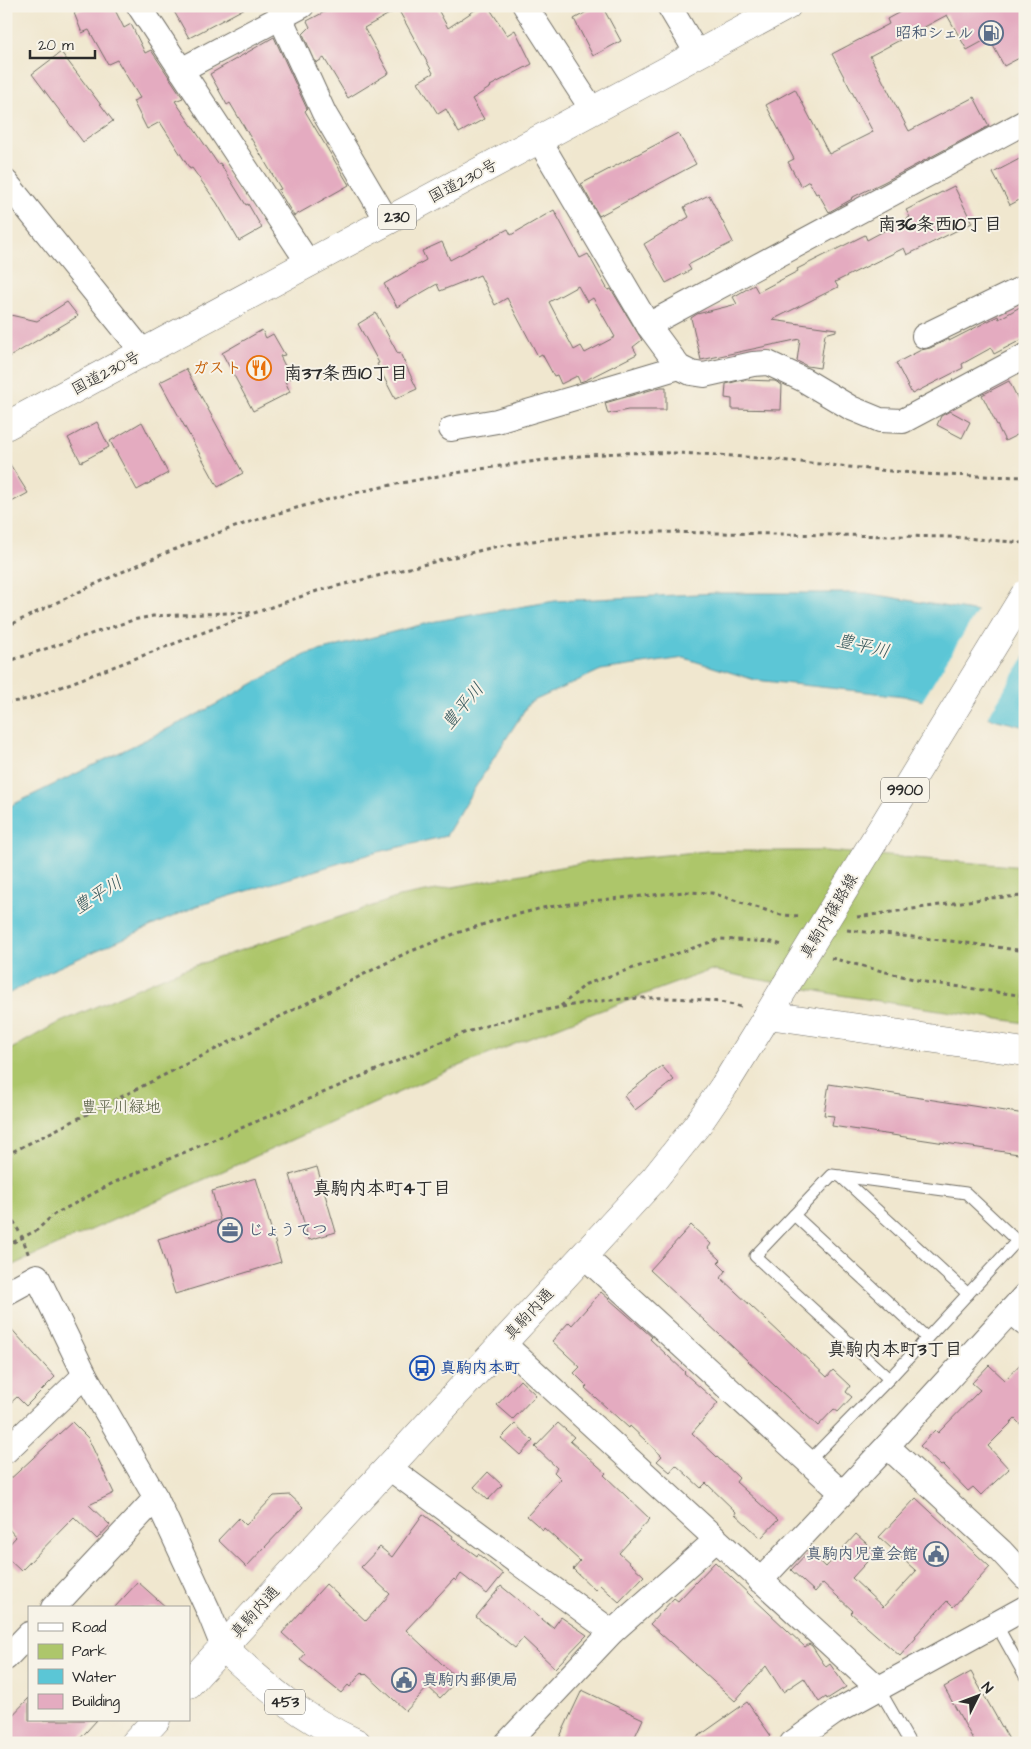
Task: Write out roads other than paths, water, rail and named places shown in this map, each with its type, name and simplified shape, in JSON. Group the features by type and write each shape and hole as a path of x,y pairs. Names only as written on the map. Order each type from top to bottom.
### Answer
{"main road":[{"name":"国道230号","path":"6,426 786,6"},
{"name":"真駒内篠路線","path":"768,1016 1025,594"},
{"path":"768,1016 1025,1052"},
{"name":"真駒内通","path":"190,1683 655,1178 698,1124 768,1016"},
{"name":"453","path":"223,1647 263,1684 289,1704 319,1724 357,1743"},
{"path":"135,1743 154,1722"}],"street":[{"path":"138,6 308,264"},
{"path":"525,6 593,111"},
{"path":"669,6 698,54"},
{"path":"181,70 288,11 324,113 388,222"},
{"path":"648,325 1025,122"},
{"path":"539,140 648,325 679,367 690,373 704,375 754,364 768,363 851,408 880,420 903,421 1025,356"},
{"path":"6,182 144,352"},
{"path":"924,336 1025,287"},
{"path":"451,429 498,421 679,367"},
{"path":"583,1255 841,1492"},
{"path":"6,1294 37,1276 85,1375 156,1498 209,1612 223,1647"},
{"path":"760,1581 841,1492 1020,1310"},
{"path":"502,1343 879,1689"},
{"path":"6,1451 85,1375"},
{"path":"887,1446 1002,1551 1025,1577"},
{"path":"388,1467 612,1632"},
{"path":"55,1606 156,1498"},
{"path":"507,1743 612,1632 716,1540"},
{"path":"792,1743 834,1713 1025,1608"},
{"path":"6,1658 28,1635"}],"lane":[{"path":"808,1462 889,1379 968,1294 1021,1245 966,1193 832,1175 756,1256 889,1379"},
{"path":"840,1176 968,1294"},
{"path":"794,1215 927,1338"},
{"path":"996,1624 1025,1676"},
{"path":"879,1689 910,1743"}],"water":[{"name":"豊平川","path":"717,593 866,593 1025,620 1025,727 904,696 755,680 684,658 601,670 529,703 446,836 370,854 197,906 50,971 6,995 6,808 202,712 307,654 436,621 555,601"}],"place":[{"name":"昭和シェル","path":"991,33"},
{"name":"ガスト","path":"259,368"},
{"name":"じょうてつ","path":"230,1230"},
{"name":"真駒内本町","path":"422,1368"},
{"name":"真駒内児童会館","path":"936,1554"},
{"name":"真駒内郵便局","path":"404,1680"}],"district":[{"name":"南36条西10丁目","path":"940,224"},
{"name":"南37条西10丁目","path":"346,373"},
{"name":"真駒内本町4丁目","path":"382,1188"},
{"name":"真駒内本町3丁目","path":"895,1349"}],"park label":[{"name":"豊平川緑地","path":"121,1107"}]}
